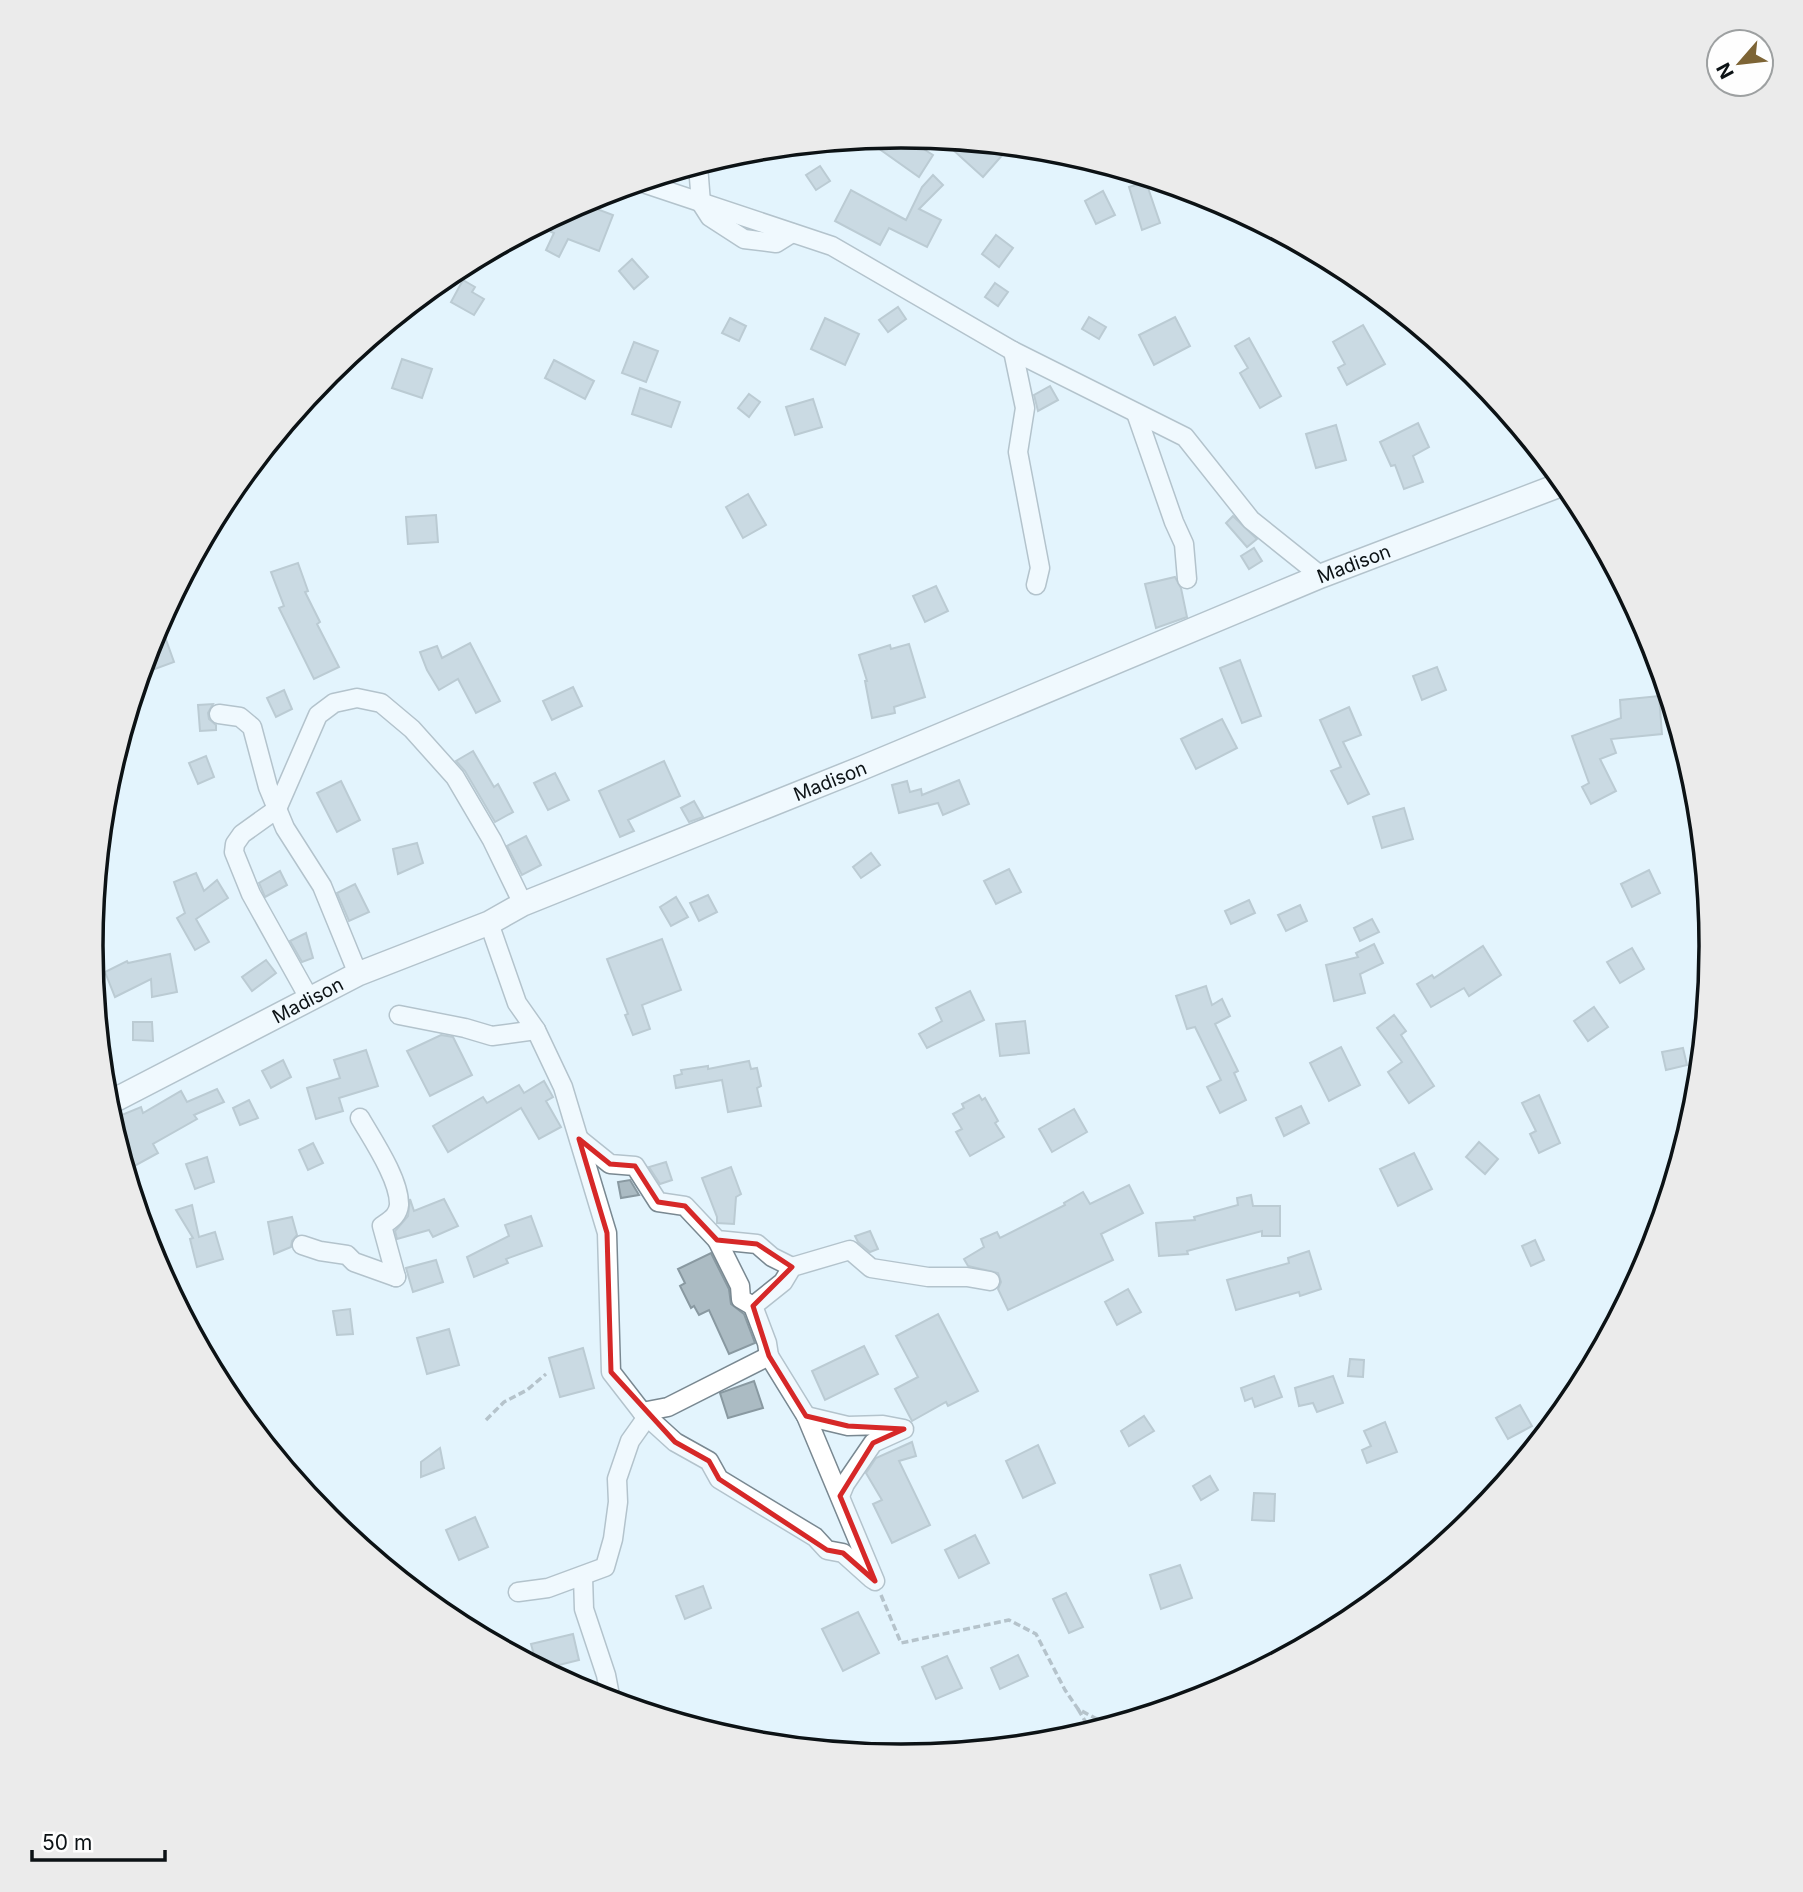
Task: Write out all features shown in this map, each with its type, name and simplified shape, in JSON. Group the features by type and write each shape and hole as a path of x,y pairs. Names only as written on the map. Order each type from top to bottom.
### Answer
{"street":[{"path":"699,174 701,203"},
{"path":"655,187 832,246 1013,351 1185,437 1251,520 1321,576"},
{"path":"1013,351 1025,408 1018,452 1040,568 1036,585"},
{"path":"1136,413 1184,544 1187,579"},
{"name":"Madison","path":"118,1098 358,974 489,923 523,904 862,768 1321,576 1554,487"},
{"path":"309,998 251,894 234,852 235,844 242,834 277,809 318,715 334,703 357,698 381,703 412,729 455,777 492,840 523,904"},
{"path":"219,714 240,717 252,727 268,787 285,828 322,887 358,974"},
{"path":"489,923 517,1003 536,1030 563,1087 607,1233 611,1372 644,1415 675,1442 709,1461 719,1479 815,1537 827,1550 843,1553 875,1581"},
{"path":"398,1015 492,1036 536,1030"},
{"path":"302,1245 347,1255 354,1262 396,1278 382,1226 394,1217 399,1206 395,1186 360,1118"},
{"path":"579,1139 611,1164 635,1166 658,1202 685,1206 717,1240 740,1286 741,1299 753,1306 769,1356 806,1416 875,1581"},
{"path":"717,1240 757,1244 772,1257 792,1268"},
{"path":"753,1306 783,1282 792,1268 850,1250 871,1268 928,1277 967,1277 990,1281"},
{"path":"518,1592 548,1588 605,1567 613,1539 618,1502 617,1479 630,1441 644,1415 668,1407 769,1356"},
{"path":"806,1416 848,1426 883,1425 904,1429 873,1443 839,1496"},
{"path":"583,1577 584,1609 608,1688"}],"path":[{"path":"486,1420 504,1402 527,1391 546,1374"},
{"path":"875,1581 901,1643 1009,1620 1036,1634 1065,1690 1086,1722"},
{"path":"1078,1709 1098,1719"}],"highlighted area":[{"path":"579,1139 610,1164 635,1166 658,1202 685,1206 717,1240 757,1244 792,1267 753,1306 769,1356 806,1416 848,1426 904,1429 873,1443 840,1496 875,1581 843,1553 827,1550 719,1479 709,1461 675,1442 611,1372 607,1233"}],"building":[{"path":"879,148 923,148 933,155 919,177"},
{"path":"954,149 1003,155 983,177"},
{"path":"820,166 830,181 816,190 806,175"},
{"path":"933,175 943,185 919,209 941,220 927,247 889,228 880,245 835,221 851,190 906,220 922,187"},
{"path":"1139,184 1148,187 1160,223 1142,230 1129,187"},
{"path":"1103,191 1115,215 1096,224 1085,201"},
{"path":"596,209 613,215 599,251 568,239 559,257 546,250 554,233 551,232 553,228"},
{"path":"996,235 1013,248 999,267 982,254"},
{"path":"632,259 648,277 634,289 619,271"},
{"path":"463,280 475,287 472,292 484,299 474,315 451,302"},
{"path":"995,283 1008,292 998,306 985,297"},
{"path":"898,307 906,319 888,332 879,320"},
{"path":"1089,317 1106,327 1099,339 1082,329"},
{"path":"1175,317 1190,346 1154,365 1139,335"},
{"path":"730,318 746,326 739,341 722,333"},
{"path":"825,318 859,334 845,365 811,349"},
{"path":"1363,325 1385,364 1347,385 1338,368 1345,364 1333,342"},
{"path":"1249,338 1281,396 1260,408 1240,373 1248,368 1235,346"},
{"path":"634,342 658,351 646,382 622,373"},
{"path":"402,359 432,369 422,398 392,388"},
{"path":"554,360 594,381 585,399 545,378"},
{"path":"1050,386 1058,400 1038,411 1034,395"},
{"path":"640,388 680,402 671,427 632,414"},
{"path":"749,394 760,402 749,417 738,408"},
{"path":"813,399 822,427 795,435 786,407"},
{"path":"1418,423 1429,447 1413,456 1423,482 1404,489 1395,465 1391,466 1380,442"},
{"path":"1336,425 1346,460 1316,468 1306,434"},
{"path":"748,494 766,525 743,538 726,507"},
{"path":"436,515 438,542 408,544 406,517"},
{"path":"1233,516 1257,539 1247,547 1226,523"},
{"path":"1254,548 1262,561 1249,569 1241,556"},
{"path":"298,563 308,591 305,592 320,622 317,624 339,667 314,679 279,608 284,606 271,572"},
{"path":"1175,577 1181,588 1187,617 1156,628 1145,584"},
{"path":"936,586 948,611 925,622 913,596"},
{"path":"165,638 174,662 153,670"},
{"path":"470,643 500,701 476,713 458,679 439,690 420,652 437,646 442,658"},
{"path":"909,644 925,697 894,707 895,713 872,718 867,681 859,655 890,645 891,649"},
{"path":"1240,660 1261,716 1242,723 1220,668"},
{"path":"1437,667 1446,690 1422,700 1413,676"},
{"path":"573,687 582,706 552,720 543,701"},
{"path":"284,690 292,709 276,717 267,698"},
{"path":"1659,696 1662,734 1611,739 1616,753 1600,759 1616,791 1591,804 1582,787 1589,783 1572,736 1621,718 1620,700"},
{"path":"213,704 208,713 209,719 216,725 216,730 200,731 198,705"},
{"path":"1349,707 1361,735 1343,742 1369,794 1348,804 1331,771 1341,767 1320,720"},
{"path":"1222,719 1237,748 1196,769 1181,739"},
{"path":"473,751 494,787 498,784 513,812 495,822 465,771 456,761"},
{"path":"206,756 214,777 198,784 189,763"},
{"path":"664,761 680,796 628,820 634,831 620,837 599,791"},
{"path":"555,773 569,800 548,810 534,783"},
{"path":"959,780 969,804 943,815 938,803 899,813 892,785 907,781 910,792 921,789 922,795"},
{"path":"341,781 360,820 337,832 317,793"},
{"path":"694,801 703,817 689,822 681,808"},
{"path":"1404,808 1413,839 1382,848 1373,817"},
{"path":"526,836 541,865 522,875 507,846"},
{"path":"417,843 423,863 398,874 393,849"},
{"path":"871,853 880,865 861,878 853,867"},
{"path":"1009,869 1021,892 996,904 984,881"},
{"path":"1649,870 1660,893 1632,907 1621,884"},
{"path":"280,871 287,885 265,897 259,883"},
{"path":"196,873 204,891 217,880 228,898 196,919 209,942 195,950 177,918 185,913 174,882"},
{"path":"355,884 369,912 349,921 337,893"},
{"path":"708,895 717,912 699,921 690,903"},
{"path":"676,897 688,917 671,926 660,907"},
{"path":"1249,900 1255,913 1231,924 1225,911"},
{"path":"1300,905 1307,921 1286,931 1278,915"},
{"path":"1372,919 1379,932 1360,941 1354,928"},
{"path":"306,933 313,958 302,962 290,941"},
{"path":"662,939 681,990 642,1005 650,1029 633,1035 607,959"},
{"path":"1374,944 1383,963 1360,974 1365,993 1334,1001 1326,965 1358,957 1356,953"},
{"path":"1483,946 1501,975 1469,996 1464,988 1431,1007 1417,984 1432,975 1434,978"},
{"path":"1632,948 1644,969 1620,983 1607,962"},
{"path":"170,954 177,992 152,997 151,979 115,997 105,972 127,961 128,963"},
{"path":"266,960 276,973 252,991 242,977"},
{"path":"1206,986 1212,1005 1222,999 1230,1016 1215,1024 1238,1071 1234,1073 1246,1100 1220,1113 1207,1087 1221,1080 1195,1027 1187,1029 1176,996"},
{"path":"970,991 984,1020 927,1048 919,1034 942,1021 936,1008"},
{"path":"1594,1007 1608,1027 1588,1041 1574,1021"},
{"path":"1394,1015 1406,1031 1401,1035 1434,1086 1409,1103 1388,1072 1402,1062 1377,1028"},
{"path":"1025,1021 1029,1053 1000,1056 996,1024"},
{"path":"133,1022 152,1022 153,1041 133,1040"},
{"path":"441,1035 453,1037 472,1075 430,1096 407,1051"},
{"path":"1341,1047 1360,1085 1329,1101 1310,1063"},
{"path":"1683,1048 1687,1065 1666,1070 1662,1052"},
{"path":"366,1050 378,1086 339,1098 343,1111 316,1119 307,1088 340,1078 334,1060"},
{"path":"283,1060 291,1077 271,1088 262,1071"},
{"path":"749,1061 751,1069 757,1068 761,1106 728,1112 722,1080 676,1088 674,1076 682,1074 681,1070 708,1066 708,1069"},
{"path":"544,1081 553,1097 546,1101 561,1127 539,1139 521,1108 448,1152 433,1126 483,1097 487,1103 519,1085 524,1093"},
{"path":"217,1089 224,1102 194,1115 197,1119 153,1144 158,1153 134,1166 122,1115 141,1107 143,1113 181,1091 187,1102"},
{"path":"979,1095 982,1100 985,1098 1004,1137 970,1156 956,1132 962,1129 953,1114 964,1108 962,1104"},
{"path":"1539,1095 1560,1143 1539,1153 1530,1134 1536,1131 1522,1103"},
{"path":"249,1100 258,1118 240,1125 233,1108"},
{"path":"1301,1106 1309,1123 1284,1136 1276,1118"},
{"path":"1074,1109 1087,1132 1052,1152 1039,1129"},
{"path":"1479,1142 1498,1159 1485,1174 1466,1157"},
{"path":"313,1143 323,1163 308,1170 299,1150"},
{"path":"1414,1153 1432,1189 1398,1206 1380,1169"},
{"path":"207,1157 214,1182 195,1189 186,1164"},
{"path":"666,1162 672,1180 660,1184 649,1167"},
{"path":"731,1167 741,1194 736,1197 734,1224 717,1223 702,1178"},
{"path":"630,1180 639,1195 621,1198 618,1182"},
{"path":"1129,1185 1143,1213 1101,1234 1113,1260 1008,1310 998,1289 1001,1282 998,1273 968,1266 964,1259 984,1247 981,1239 997,1232 1000,1238 1065,1205 1064,1203 1083,1192 1090,1204"},
{"path":"1251,1195 1253,1206 1280,1206 1280,1236 1262,1236 1262,1231 1187,1251 1188,1254 1159,1256 1156,1223 1195,1220 1194,1217 1238,1205 1237,1198"},
{"path":"410,1199 414,1211 444,1199 458,1226 433,1237 429,1230 397,1239 395,1231 408,1216"},
{"path":"192,1205 199,1237 215,1232 223,1259 197,1267 190,1239 193,1238 176,1210"},
{"path":"531,1216 542,1246 506,1259 508,1263 474,1277 467,1257 509,1236 505,1225"},
{"path":"292,1217 297,1235 291,1247 274,1254 268,1222"},
{"path":"870,1231 878,1249 870,1252 855,1236"},
{"path":"1535,1240 1544,1260 1531,1266 1522,1246"},
{"path":"1309,1251 1321,1289 1300,1296 1299,1292 1236,1310 1227,1280 1289,1263 1288,1258"},
{"path":"711,1253 729,1289 731,1304 744,1314 755,1343 729,1354 709,1310 699,1315 694,1306 691,1308 680,1286 685,1283 678,1269"},
{"path":"436,1260 443,1282 413,1292 406,1268"},
{"path":"1128,1289 1141,1312 1117,1325 1105,1302"},
{"path":"350,1309 353,1334 337,1335 333,1311"},
{"path":"938,1314 978,1391 948,1406 946,1402 912,1421 895,1389 918,1377 896,1336"},
{"path":"449,1329 459,1365 427,1374 417,1338"},
{"path":"864,1346 878,1374 825,1400 812,1371"},
{"path":"583,1348 594,1388 560,1397 549,1358"},
{"path":"1350,1359 1364,1360 1363,1377 1348,1376"},
{"path":"1274,1376 1282,1397 1255,1407 1252,1398 1245,1401 1241,1388"},
{"path":"1333,1376 1343,1403 1317,1412 1313,1403 1299,1406 1295,1388"},
{"path":"754,1381 763,1408 728,1418 720,1393"},
{"path":"1520,1405 1532,1426 1508,1439 1496,1418"},
{"path":"1144,1416 1154,1431 1129,1446 1121,1431"},
{"path":"1385,1422 1397,1452 1367,1463 1362,1450 1371,1446 1364,1431"},
{"path":"912,1442 916,1456 899,1461 930,1525 892,1543 873,1504 882,1500 866,1473 876,1458"},
{"path":"1038,1445 1055,1483 1023,1498 1006,1461"},
{"path":"440,1448 444,1468 421,1477 421,1462"},
{"path":"1210,1476 1218,1490 1201,1500 1193,1486"},
{"path":"1254,1493 1275,1494 1274,1521 1252,1520"},
{"path":"475,1517 488,1547 459,1560 446,1530"},
{"path":"975,1535 989,1563 959,1578 945,1550"},
{"path":"1180,1565 1192,1598 1161,1609 1150,1575"},
{"path":"703,1586 711,1608 685,1619 676,1596"},
{"path":"1066,1593 1083,1627 1069,1633 1053,1599"},
{"path":"858,1612 879,1653 843,1671 822,1629"},
{"path":"573,1634 579,1660 556,1666 534,1654 531,1644"},
{"path":"1018,1655 1028,1676 1000,1689 991,1668"},
{"path":"947,1656 962,1688 936,1699 922,1667"}]}
